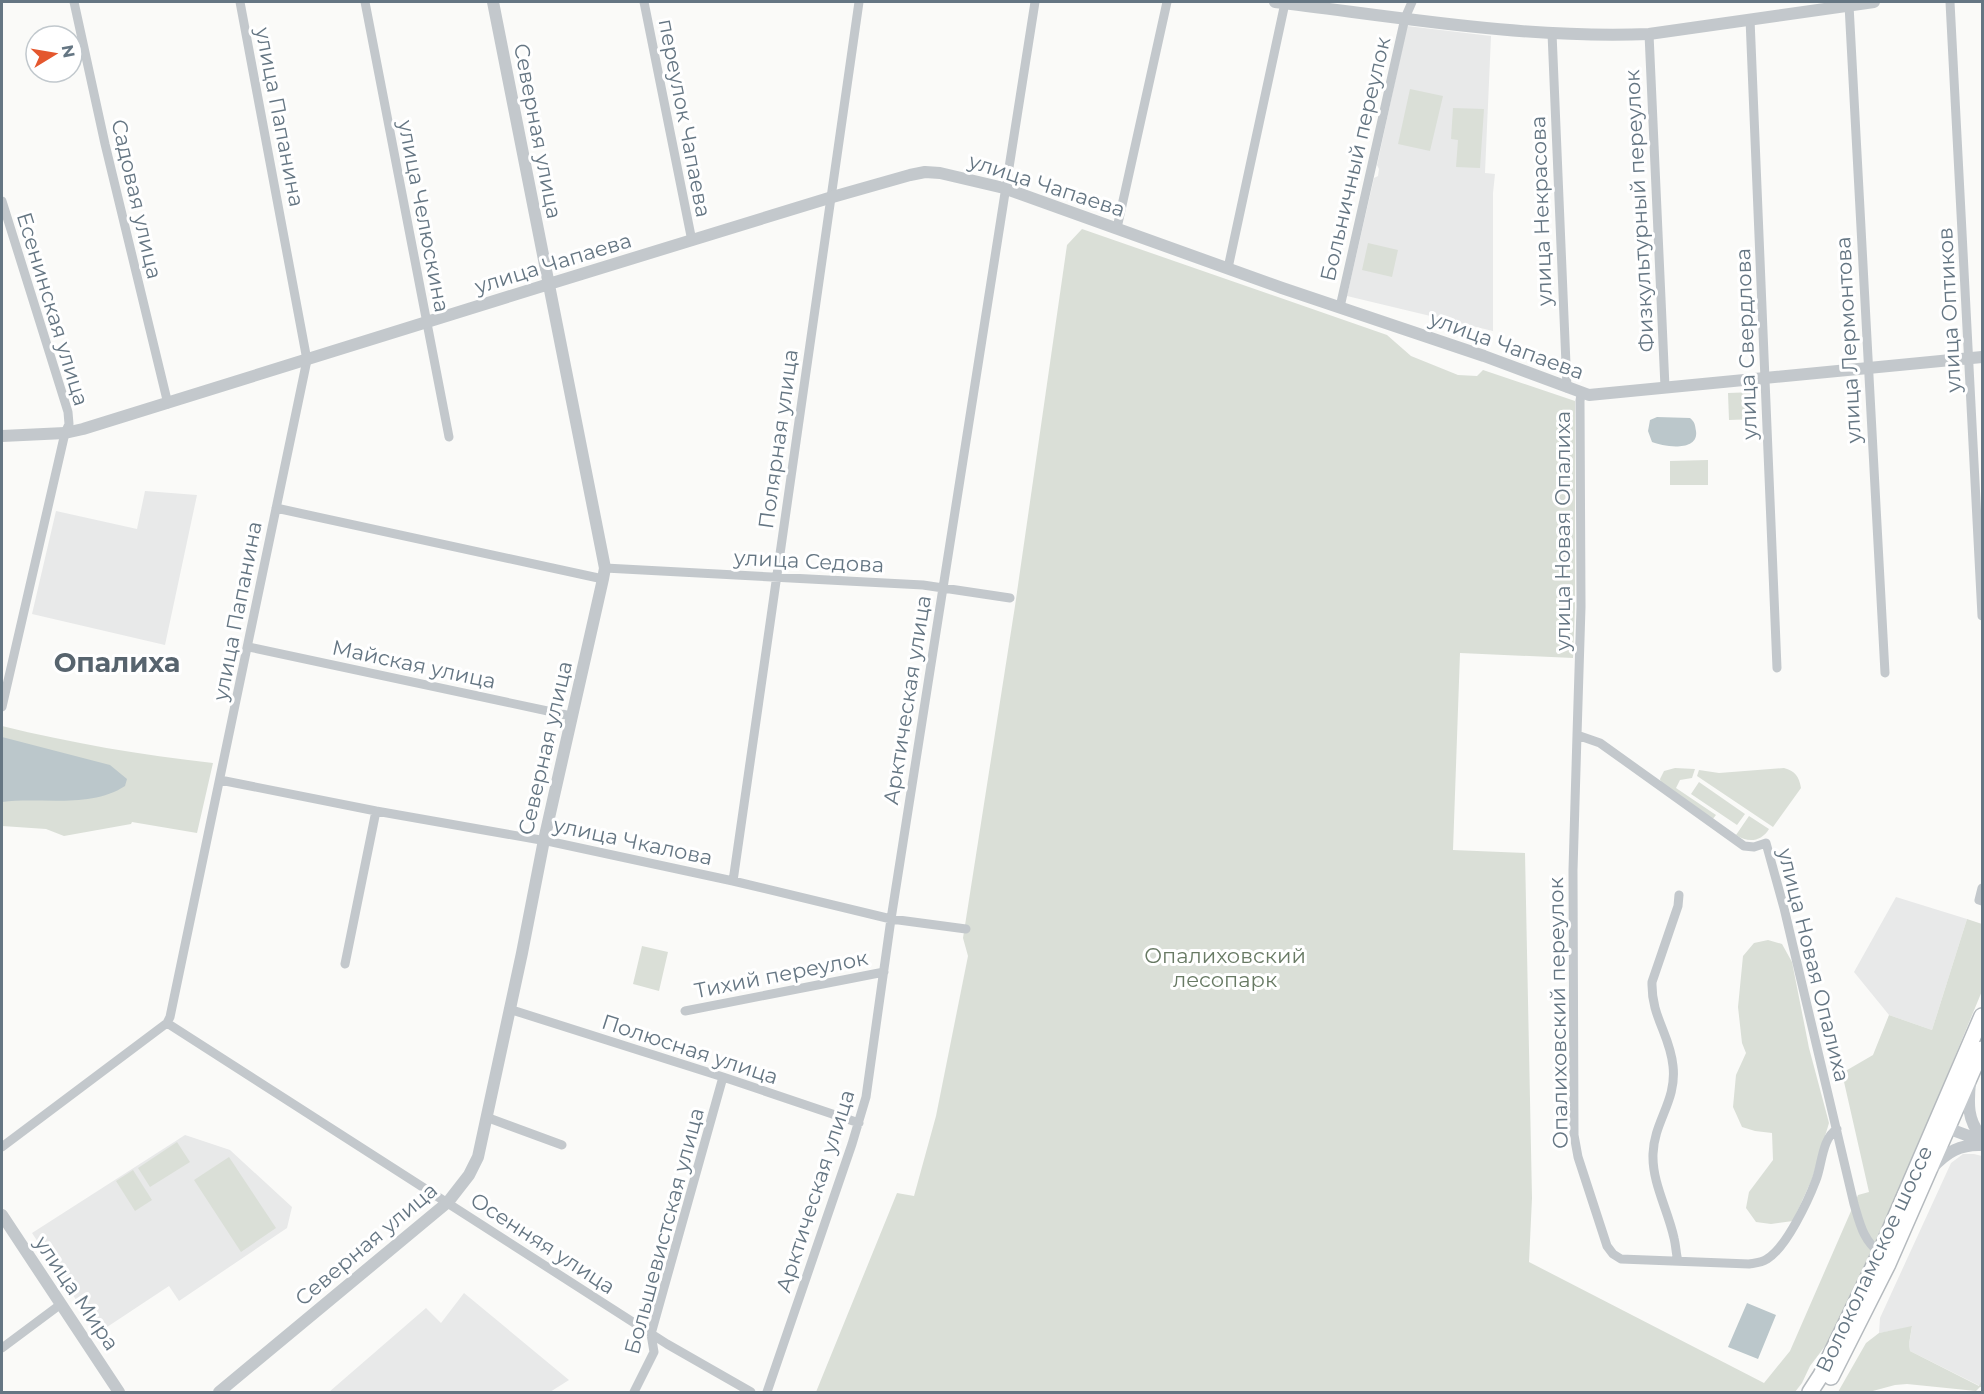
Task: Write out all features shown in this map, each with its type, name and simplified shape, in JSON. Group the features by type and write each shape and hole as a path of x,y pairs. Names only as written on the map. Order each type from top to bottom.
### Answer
{"main road":[{"path":"1942,1126 1983,1016"},
{"path":"1942,1126 1983,1049"},
{"name":"Волоколамское шоссе","path":"1822,1392 1888,1264 1929,1171 1942,1126"},
{"name":"Волоколамское шоссе","path":"1810,1392 1855,1307 1942,1126"}],"street":[{"name":"Садовая улица","path":"74,2 105,144 168,404"},
{"name":"улица Папанина","path":"167,1023 249,646 307,360 240,2"},
{"name":"улица Челюскина","path":"365,2 449,437"},
{"name":"Северная улица","path":"219,1392 448,1202 469,1175 478,1157 544,840 604,574 493,2"},
{"name":"переулок Чапаева","path":"644,2 692,241"},
{"name":"Полярная улица","path":"733,881 829,198 859,2"},
{"name":"Арктическая улица","path":"766,1392 859,1123 869,1079 891,919 1035,2"},
{"path":"1117,228 1167,2"},
{"path":"1228,268 1280,2 1552,33 1614,35 1649,34 1874,2"},
{"name":"Больничный переулок","path":"1340,307 1405,18 1412,2"},
{"name":"улица Оптиков","path":"1950,2 1976,357 1983,616"},
{"name":"улица Лермонтова","path":"1849,5 1885,673"},
{"name":"улица Свердлова","path":"1750,19 1777,668"},
{"name":"улица Некрасова","path":"1552,33 1567,388"},
{"name":"Физкультурный переулок","path":"1649,34 1665,387"},
{"name":"улица Чапаева","path":"2,436 65,433 83,429 829,198 925,172 940,172 1004,188 1484,356 1581,394 1976,357"},
{"name":"Есенинская улица","path":"2,201 68,412 69,424 65,433 2,707"},
{"name":"улица Новая Опалиха","path":"1581,394 1579,497 1581,607 1577,735 1600,743 1744,846 1754,847 1766,843 1863,1234 1870,1245 1880,1253"},
{"name":"улица Седова","path":"276,508 604,574 777,578 923,585 1010,598"},
{"name":"Майская улица","path":"249,646 572,716"},
{"name":"Опалиховский переулок","path":"1577,735 1573,870 1574,1135 1575,1146 1604,1237 1613,1254 1622,1259 1749,1264 1767,1259 1777,1251 1805,1206 1816,1179 1827,1140 1837,1129"},
{"name":"улица Чкалова","path":"220,780 376,811 544,840 733,881 891,919 966,929"},
{"path":"345,964 376,811"},
{"path":"1983,888 1979,900 1983,901"},
{"path":"1678,1261 1674,1238 1655,1175 1653,1155 1654,1140 1674,1086 1671,1052 1654,1008 1652,982 1678,906 1679,895"},
{"name":"Тихий переулок","path":"685,1011 884,972"},
{"name":"Полюсная улица","path":"509,1009 859,1123"},
{"path":"2,1147 167,1023"},
{"name":"Осенняя улица","path":"167,1023 651,1334 751,1392"},
{"name":"Большевистская улица","path":"634,1392 654,1352 651,1334 723,1077"},
{"path":"1970,1077 1969,1113 1983,1141"},
{"path":"486,1117 562,1144"},
{"path":"1942,1126 1983,1141"},
{"path":"1929,1171 1950,1151 1983,1141"},
{"name":"улица Мира","path":"2,1215 119,1392"},
{"path":"2,1348 61,1304"}],"shaded area":[{"path":"1407,26 1491,36 1485,173 1495,174 1493,331 1347,296 1374,178 1378,176 1377,165"},
{"path":"1657,417 1690,418 1695,425 1695,438 1687,445 1680,446 1652,442 1648,431 1650,420"},
{"path":"145,491 197,495 165,645 32,614 56,511 137,529"},
{"path":"2,737 110,765 127,779 125,786 96,798 81,800 2,802"},
{"path":"1896,897 1967,919 1932,1030 1889,1015 1854,972"},
{"path":"185,1135 230,1150 292,1207 287,1228 179,1301 169,1286 98,1333 32,1233"},
{"path":"1963,1154 1982,1156 1982,1380 1980,1386 1910,1351 1912,1327 1879,1333 1880,1318 1951,1163"},
{"path":"464,1293 569,1380 550,1392 329,1392 426,1308 441,1323"},
{"path":"1747,1303 1776,1315 1758,1359 1728,1347"}],"green space":[{"path":"1410,89 1443,96 1430,151 1398,144"},
{"path":"1453,108 1484,109 1480,168 1456,167 1458,140 1451,139"},
{"name":"Опалиховский лесопарк","path":"1082,229 1387,335 1411,356 1458,375 1477,376 1483,370 1575,401 1573,658 1460,653 1453,850 1525,853 1532,1198 1529,1262 1764,1383 1790,1351 1858,1195 1869,1192 1842,1073 1873,1055 1889,1015 1932,1030 1967,919 1982,924 1982,991 1887,1221 1829,1341 1810,1366 1795,1392 816,1392 897,1193 914,1196 936,1116 968,956 963,938 1015,606 1067,245"},
{"path":"1368,243 1398,250 1392,277 1362,270"},
{"path":"1755,392 1756,419 1729,420 1728,393"},
{"path":"1708,460 1708,485 1670,485 1670,461"},
{"path":"2,726 106,748 213,763 197,833 132,822 64,836 46,829 2,826"},
{"path":"1675,768 1695,769 1692,778 1680,780 1676,788 1716,815 1712,820 1661,783 1660,779 1664,771"},
{"path":"1784,768 1796,775 1801,788 1773,827 1697,776 1699,770 1719,773"},
{"path":"1699,782 1745,814 1737,825 1691,794"},
{"path":"1749,816 1769,829 1758,839 1750,840 1736,835"},
{"path":"1768,940 1782,944 1792,962 1809,1048 1829,1123 1812,1179 1793,1221 1771,1224 1756,1222 1746,1208 1749,1192 1773,1160 1772,1133 1742,1127 1733,1107 1736,1075 1746,1053 1742,1043 1738,1007 1743,956 1754,943"},
{"path":"642,946 668,952 659,991 633,984"},
{"path":"177,1142 190,1162 150,1187 138,1168"},
{"path":"229,1157 276,1228 241,1252 194,1180"},
{"path":"133,1170 152,1200 135,1211 116,1181"},
{"path":"1912,1326 1910,1351 1979,1386 1982,1380 1982,1387 1976,1391 1907,1384 1869,1392 1838,1392 1866,1343 1879,1333"}],"district":[{"name":"Опалиха","path":"117,662"}]}
